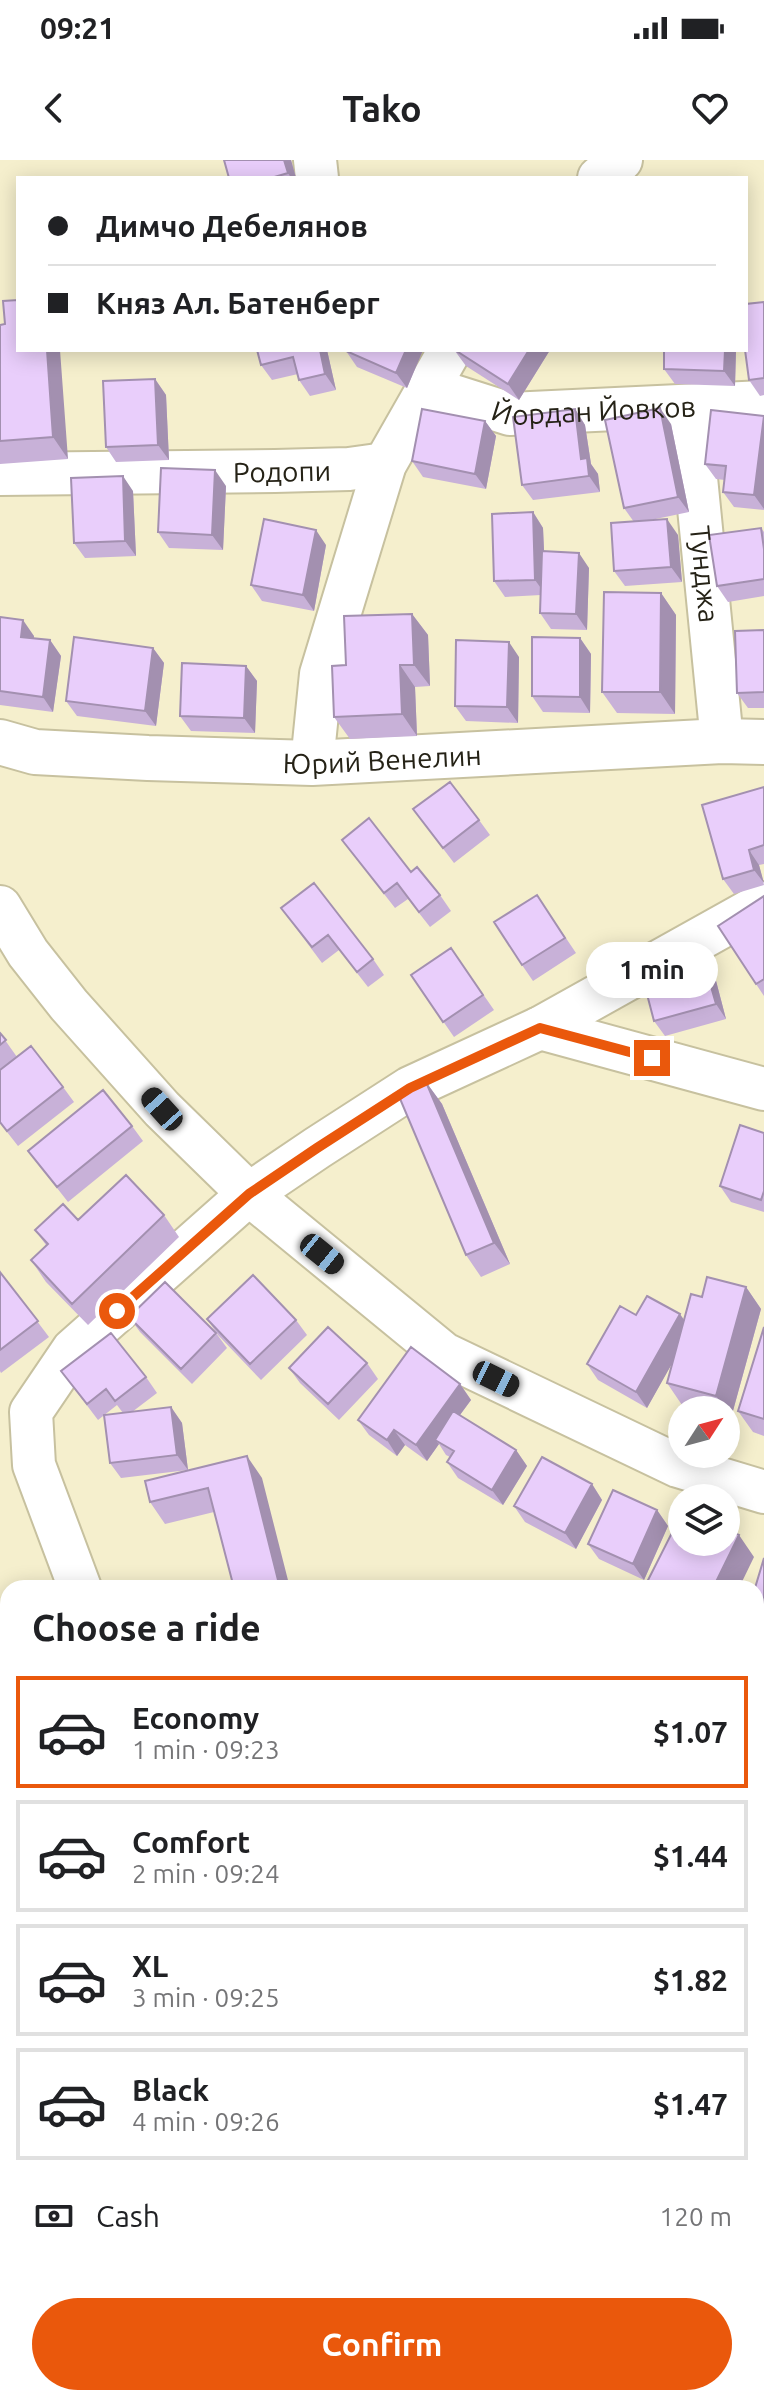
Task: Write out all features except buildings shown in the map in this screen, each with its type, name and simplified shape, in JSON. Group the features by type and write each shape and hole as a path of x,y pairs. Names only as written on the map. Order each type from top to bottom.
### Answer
{"street":[{"path":"601,176 621,160"},
{"path":"312,763 321,674 385,464 449,352"},
{"name":"Йордан Йовков","path":"428,388 510,414 764,402"},
{"name":"Тунджа","path":"689,407 743,742"},
{"name":"Родопи","path":"0,474 275,471 349,469 385,464"},
{"name":"Юрий Венелин","path":"0,742 35,752 312,763 743,742"},
{"path":"77,1580 34,1465 31,1412 73,1350 249,1194 410,1088 540,1028 764,903"},
{"path":"0,907 28,953 69,1005 162,1109 249,1194 444,1354 678,1466 764,1492"},
{"path":"540,1028 764,1089"}],"route":[{"path":"117,1311 249,1194 410,1088 540,1028 652,1058"}]}
